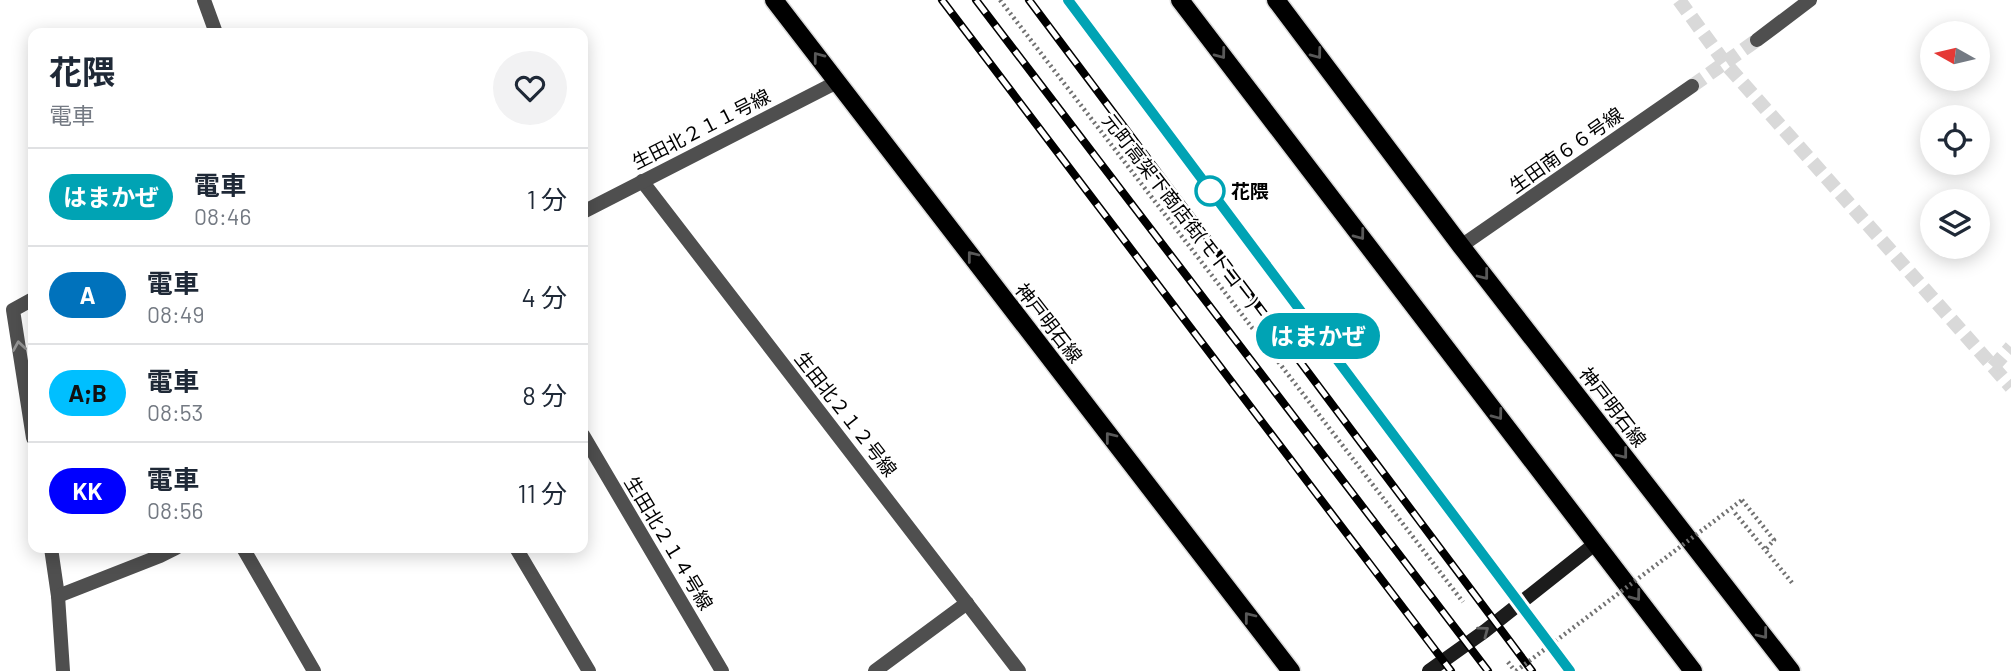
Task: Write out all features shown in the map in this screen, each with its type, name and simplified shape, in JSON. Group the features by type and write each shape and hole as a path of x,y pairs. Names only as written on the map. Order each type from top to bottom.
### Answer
{"main road":[{"name":"神戸明石線","path":"774,0 1291,671"},
{"path":"1180,0 1693,671"},
{"name":"神戸明石線","path":"1276,0 1461,246 1791,671"}],"street":[{"path":"204,0 214,28"},
{"path":"1757,40 1810,0"},
{"name":"生田北２１１号線","path":"588,209 837,82"},
{"name":"生田南６６号線","path":"1461,246 1692,86"},
{"name":"生田北２１２号線","path":"642,181 1019,671"},
{"path":"28,302 13,310 28,406"},
{"name":"生田北２１４号線","path":"588,443 722,671"},
{"path":"1429,671 1485,631 1596,543"},
{"path":"52,553 58,596 63,671"},
{"path":"58,596 166,553"},
{"path":"246,553 314,671"},
{"path":"519,553 589,671"},
{"path":"875,671 967,603"}],"path":[{"name":"元町高架下商店街(モトコー)","path":"1000,0 1515,671"},
{"path":"1515,671 1742,500 1774,540 1765,550"},
{"path":"1735,513 1793,584"}],"tunnel":[{"path":"1679,0 1725,63 2011,387"},
{"path":"1692,86 1757,40"},
{"path":"1993,367 2011,347"}],"railway":[{"path":"942,0 1451,671"},
{"path":"976,0 1488,671"},
{"path":"1029,0 1532,671"},
{"path":"1068,0 1570,671"}],"train":[{"name":"はまかぜ","path":"1068,0 1570,671"}],"place":[{"name":"花隈","path":"1210,191"}]}
